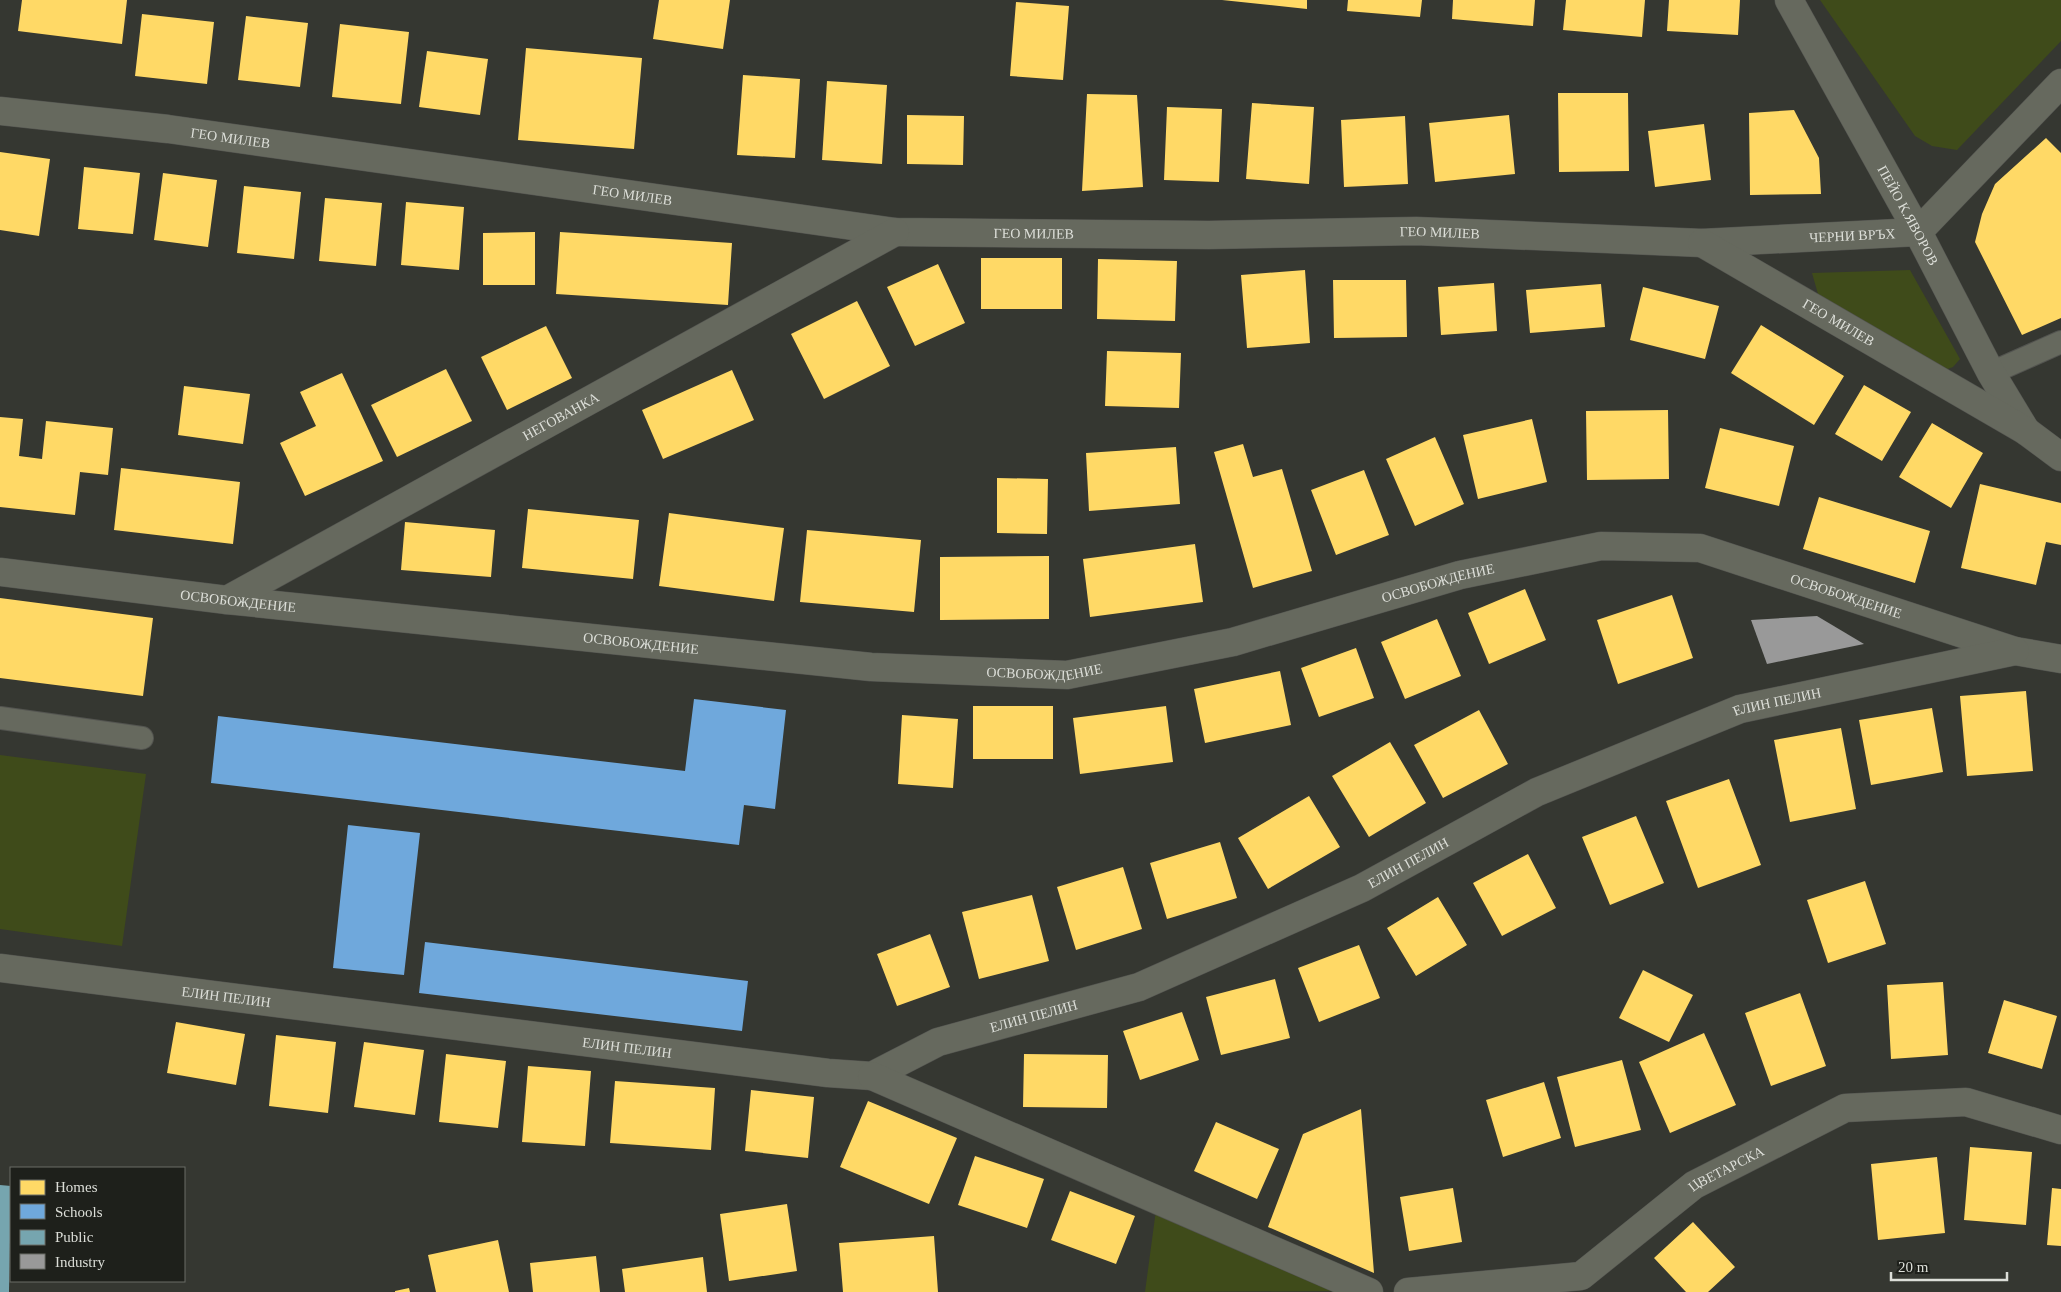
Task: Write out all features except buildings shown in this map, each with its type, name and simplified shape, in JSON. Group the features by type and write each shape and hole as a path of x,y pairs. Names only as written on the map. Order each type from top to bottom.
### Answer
{"street":[{"name":"ПЕЙО К.ЯВОРОВ","path":"1789,0 1918,232 1991,373 2026,431"},
{"path":"1918,232 2061,83"},
{"name":"ГЕО МИЛЕВ","path":"0,112 168,129 895,232 1209,235 1416,230 1702,243 2026,431 2061,457"},
{"name":"НЕГОВАНКА","path":"227,600 895,232"},
{"name":"ЧЕРНИ ВРЪХ","path":"1702,243 1918,232"},
{"name":"ОСВОБОЖДЕНИЕ","path":"0,572 227,600 871,667 1067,674 1234,642 1460,575 1601,546 1700,548 2015,651 2061,660"},
{"name":"ЕЛИН ПЕЛИН","path":"0,968 828,1073 872,1076 938,1042 1140,987 1362,888 1537,792 1740,709 2015,651"},
{"path":"872,1076 1369,1292"},
{"name":"ЦВЕТАРСКА","path":"1408,1292 1581,1276 1694,1185 1845,1108 1966,1102 2061,1130"}],"lane":[{"path":"1991,373 2061,342"},
{"path":"0,718 142,738"}],"green space":[{"path":"1820,0 2061,0 2061,41 1957,150 1932,146 1915,136"},
{"path":"1910,270 1960,359 1953,367 1945,370 1818,294 1812,273"},
{"path":"0,755 146,774 122,946 0,929"},
{"path":"1156,1210 1346,1291 1145,1292"}]}
